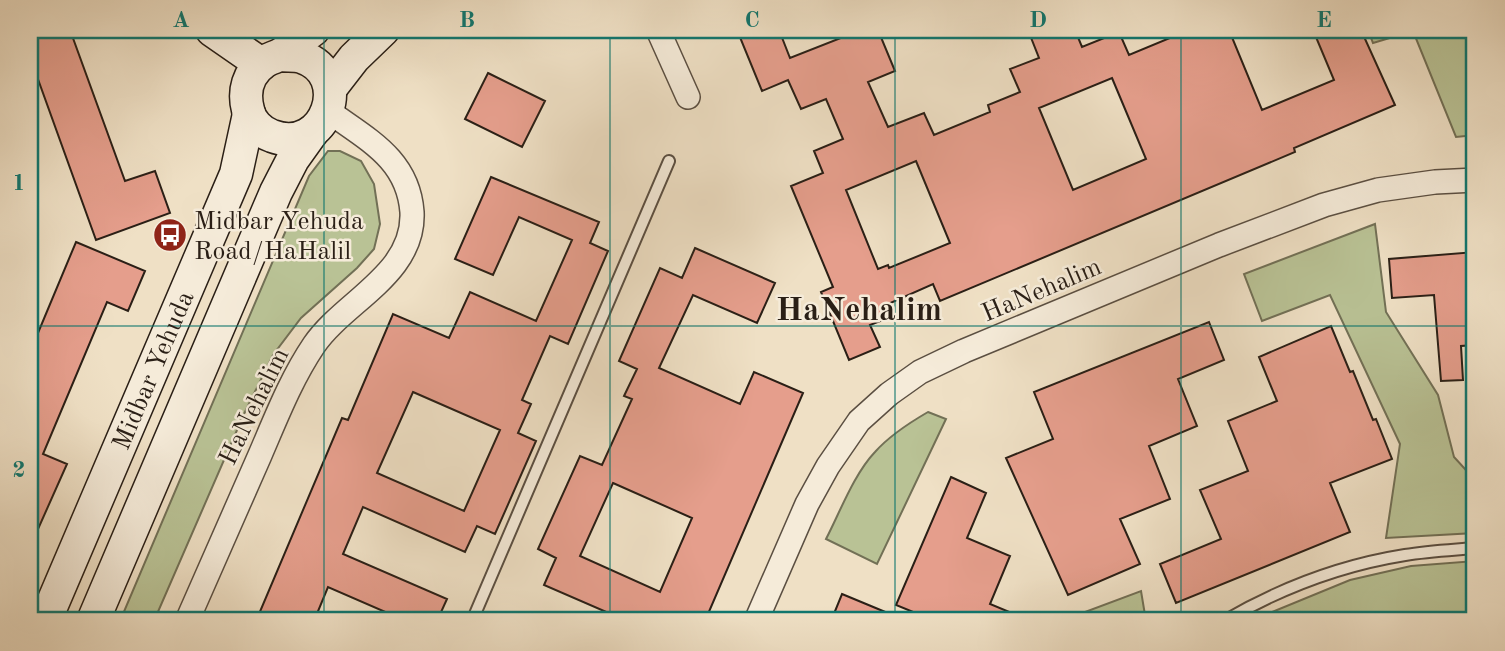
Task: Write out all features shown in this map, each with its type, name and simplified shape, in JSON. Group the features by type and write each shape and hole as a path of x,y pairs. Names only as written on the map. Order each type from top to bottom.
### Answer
{"street":[{"path":"212,30 271,60 302,57 314,64 324,75 323,110 300,138 283,140 257,127 249,114 245,97 247,83 271,60 313,30"},
{"name":"Midbar Yehuda","path":"93,621 276,192 354,58 383,30"},
{"path":"658,30 688,97"},
{"name":"HaNehalim","path":"187,621 292,383 309,353 315,343 386,274 406,249 412,213 406,180 391,157 323,110"},
{"name":"Midbar Yehuda","path":"46,621 236,174 249,114"},
{"name":"HaNehalim","path":"756,621 807,504 828,466 859,421 889,394 920,372 964,351 1207,250 1324,205 1378,190 1435,182 1475,180"}],"lane":[{"path":"472,621 669,161"},
{"path":"1224,621 1306,582 1357,565 1407,554 1475,548"}],"green space":[{"path":"1368,30 1475,30 1475,135 1456,137 1413,31 1373,43"},
{"path":"328,151 340,151 361,161 374,184 380,224 374,249 357,268 301,318 273,355 244,414 154,621 120,621 309,176"},
{"path":"1375,224 1386,312 1438,395 1454,457 1475,480 1475,533 1386,538 1400,444 1330,295 1262,321 1244,274"},
{"path":"928,412 946,419 877,564 826,539 867,461 893,435"},
{"path":"1475,561 1475,621 1250,621 1350,580 1411,566"},
{"path":"1141,591 1146,621 1061,621"}],"building":[{"path":"30,30 70,30 125,181 155,171 170,213 96,240 30,57"},
{"path":"737,30 779,30 790,58 861,30 878,30 895,71 868,82 888,127 924,113 934,135 990,112 988,105 1020,92 1010,69 1039,58 1028,30 1075,30 1082,47 1119,32 1129,55 1189,30 1229,30 1262,110 1334,80 1313,30 1361,30 1395,105 1294,148 1295,152 940,301 933,284 888,304 893,316 870,325 880,347 849,360 821,292 833,287 791,186 823,173 814,151 843,139 826,99 801,109 788,80 762,91","holes":["1112,78 1146,159 1073,190 1039,108","916,161 950,243 889,268 888,265 878,269 846,190"]},
{"path":"488,73 545,101 522,147 465,119"},
{"path":"491,177 599,222 590,243 608,251 568,344 550,336 522,400 531,404 518,433 536,441 495,534 477,526 465,552 363,507 343,554 447,599 437,621 406,621 328,587 314,621 256,621 342,418 348,420 393,314 449,338 470,292 536,321 572,240 519,217 493,275 455,259","holes":["413,392 500,430 464,511 377,473"]},
{"path":"76,242 145,271 128,311 107,302 43,454 67,464 30,547 30,352"},
{"path":"695,248 775,283 757,323 693,295 659,368 740,404 754,372 803,393 705,621 627,621 544,585 556,558 538,549 580,456 602,465 632,399 624,396 637,369 619,361 660,268 682,278","holes":["613,483 692,518 660,592 580,556"]},
{"path":"1475,252 1475,345 1461,346 1463,380 1441,381 1434,295 1392,298 1389,259"},
{"path":"1209,322 1224,360 1178,379 1197,426 1149,446 1170,499 1120,519 1140,564 1068,595 1006,458 1053,439 1034,392"},
{"path":"1331,326 1373,420 1376,419 1392,459 1330,483 1350,532 1176,603 1160,564 1221,539 1200,490 1248,471 1228,421 1277,401 1259,357"},
{"path":"951,477 986,493 967,538 1010,556 990,604 1031,621 935,621 896,605"},
{"path":"842,594 907,621 831,621"}],"place":[{"name":"Midbar Yehuda Road/HaHalil","path":"170,235"}],"district":[{"name":"HaNehalim","path":"859,308"}]}
